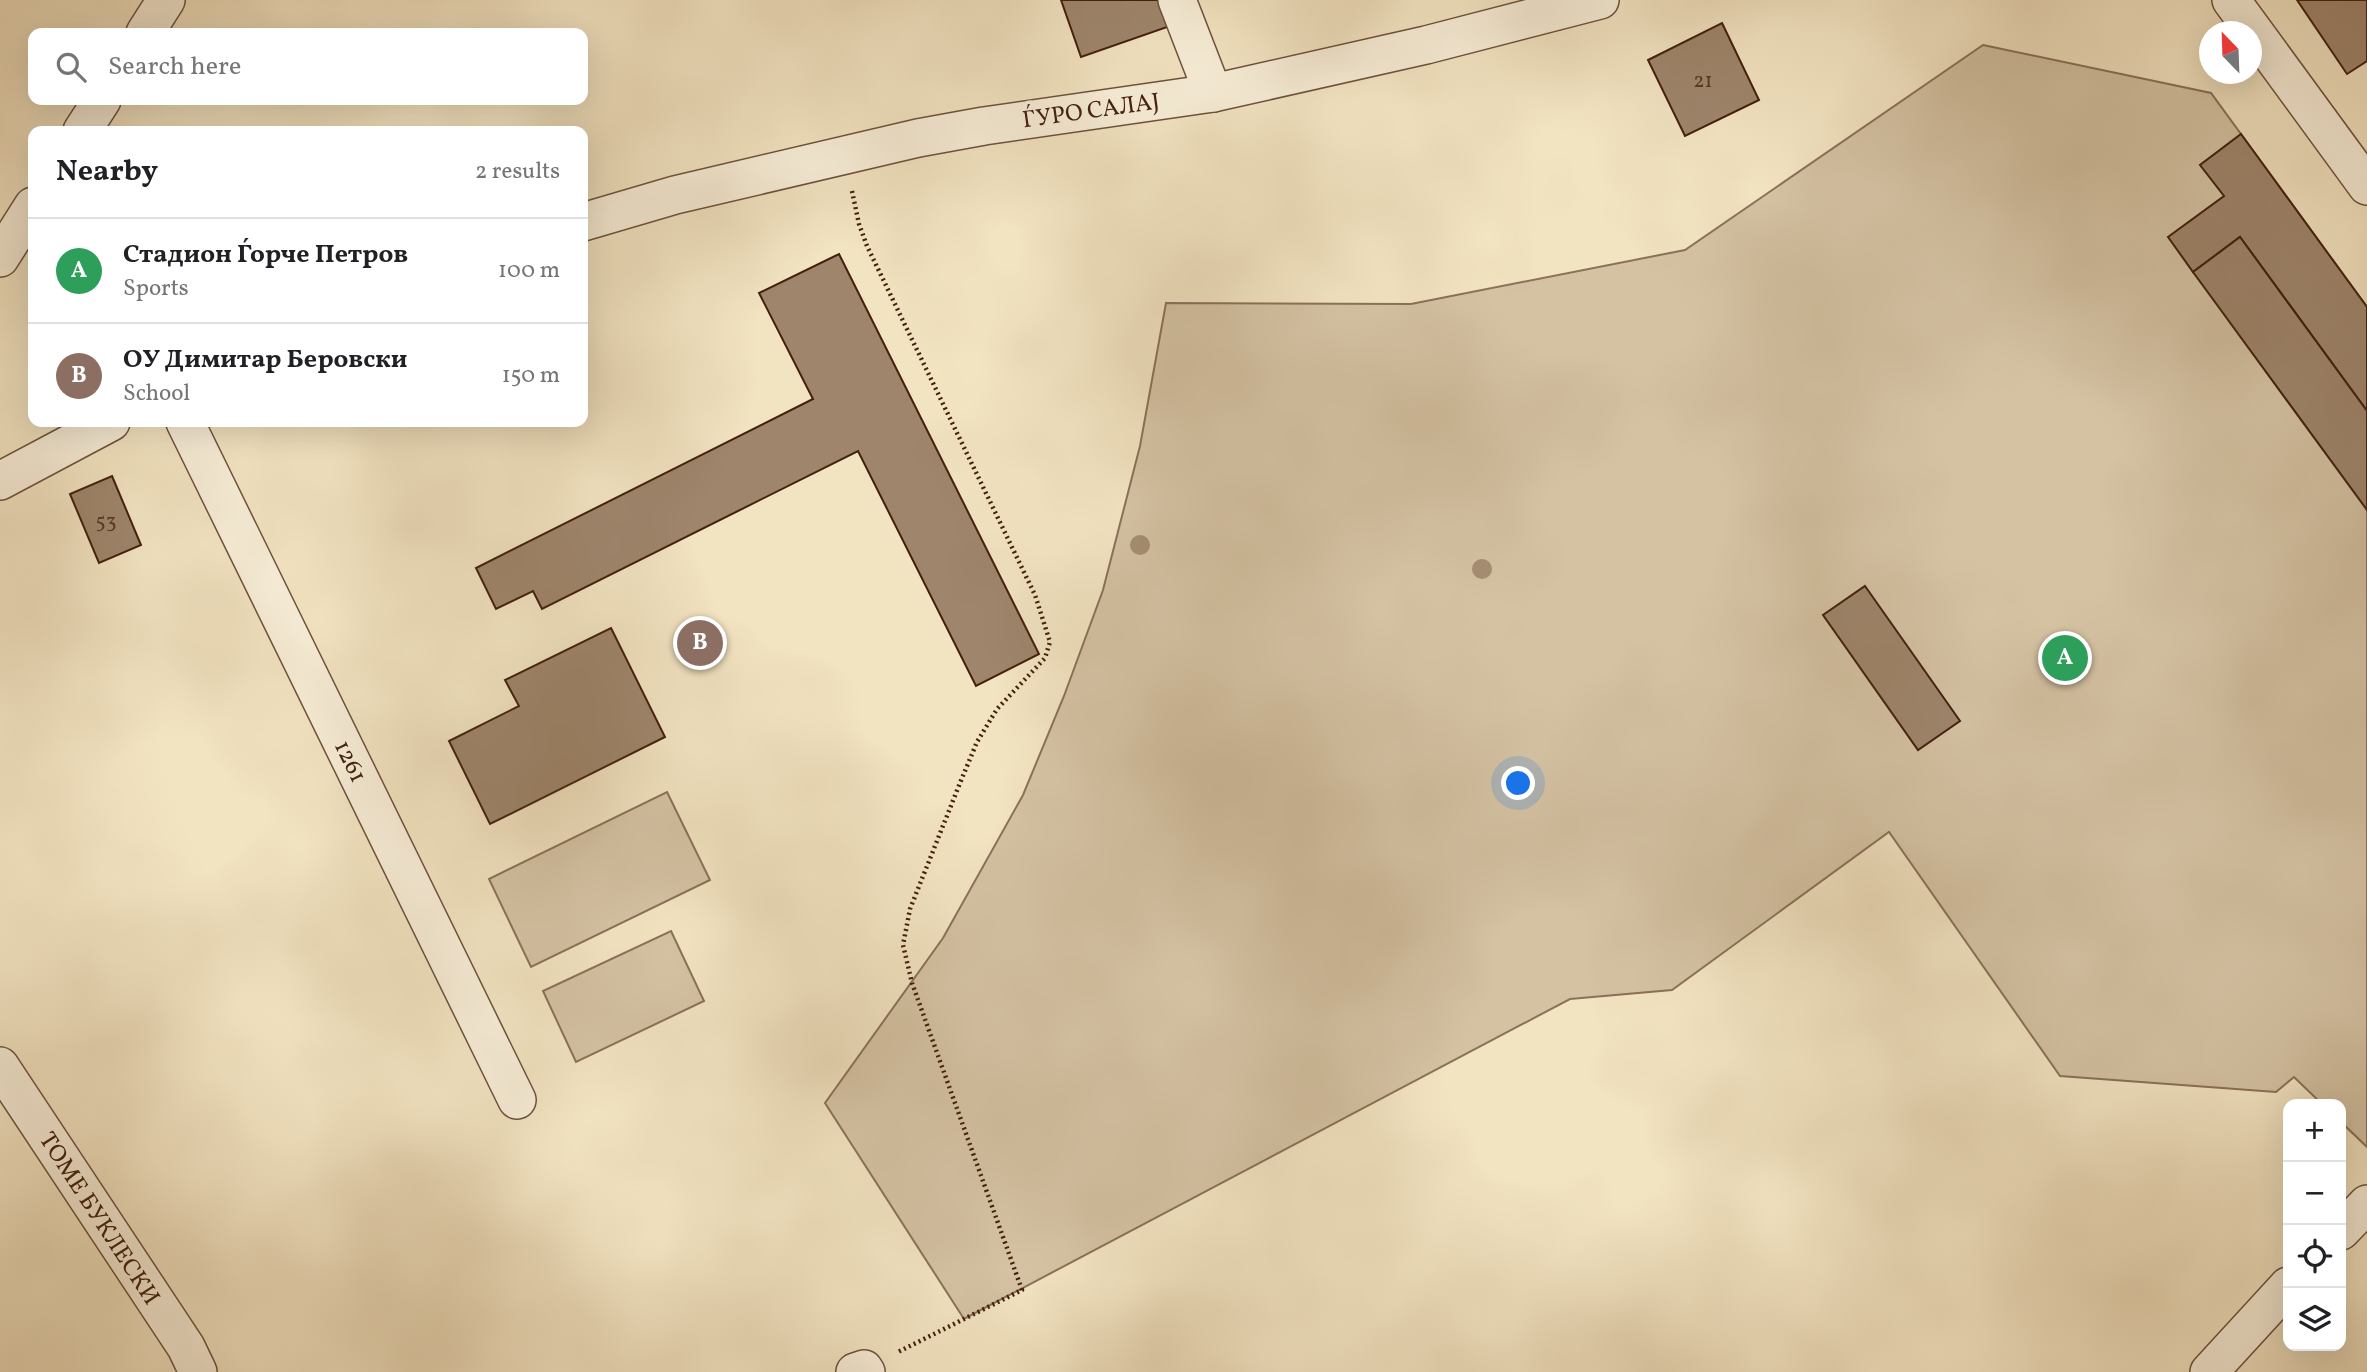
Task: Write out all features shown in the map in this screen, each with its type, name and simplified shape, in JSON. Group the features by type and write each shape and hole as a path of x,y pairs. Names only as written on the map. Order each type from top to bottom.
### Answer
{"street":[{"path":"148,28 166,0"},
{"path":"1177,0 1213,93"},
{"name":"ЃУРО САЛАЈ","path":"588,221 676,195 918,138 1213,93 1426,45 1600,0"},
{"path":"2231,0 2367,186"},
{"path":"85,126 99,105"},
{"path":"0,258 28,214"},
{"path":"0,481 102,427"},
{"name":"1261","path":"187,427 517,1100"},
{"name":"ТОМЕ БУКЛЕСКИ","path":"0,1066 186,1347 198,1372"},
{"path":"2346,1226 2367,1204"},
{"path":"2209,1372 2286,1288"}],"path":[{"path":"845,154 859,225 867,246 1035,594 1050,642 1045,658 997,709 976,742 910,909 902,945 912,983 1022,1290 862,1371"}],"shaded area":[{"path":"1983,45 2211,93 2367,307 2367,1147 2346,1127 2346,1099 2317,1099 2294,1077 2276,1092 2060,1076 1889,832 1672,990 1570,999 964,1319 825,1103 943,938 1023,795 1064,696 1103,590 1140,446 1166,303 1411,304 1685,250"},
{"path":"667,792 710,880 531,967 489,879"},
{"path":"671,931 704,1001 576,1062 543,991"}],"building":[{"path":"1061,0 1164,0 1173,25 1081,57"},
{"path":"2297,0 2367,0 2367,61 2347,74"},
{"path":"1722,23 1759,100 1685,136 1648,60"},
{"path":"2241,134 2367,307 2367,411 2240,237 2193,272 2168,237 2224,196 2200,165"},
{"path":"2240,237 2367,411 2367,510 2193,272"},
{"path":"839,254 1039,654 976,686 858,451 542,609 533,591 496,609 476,568 813,399 759,293"},
{"path":"112,476 141,545 99,563 70,494"},
{"path":"1865,586 1960,721 1918,750 1823,615"},
{"path":"611,628 665,737 490,824 449,741 519,706 505,680"}],"place":[{"name":"ОУ Димитар Беровски","path":"700,643"},
{"name":"Стадион Ѓорче Петров","path":"2065,658"}]}
